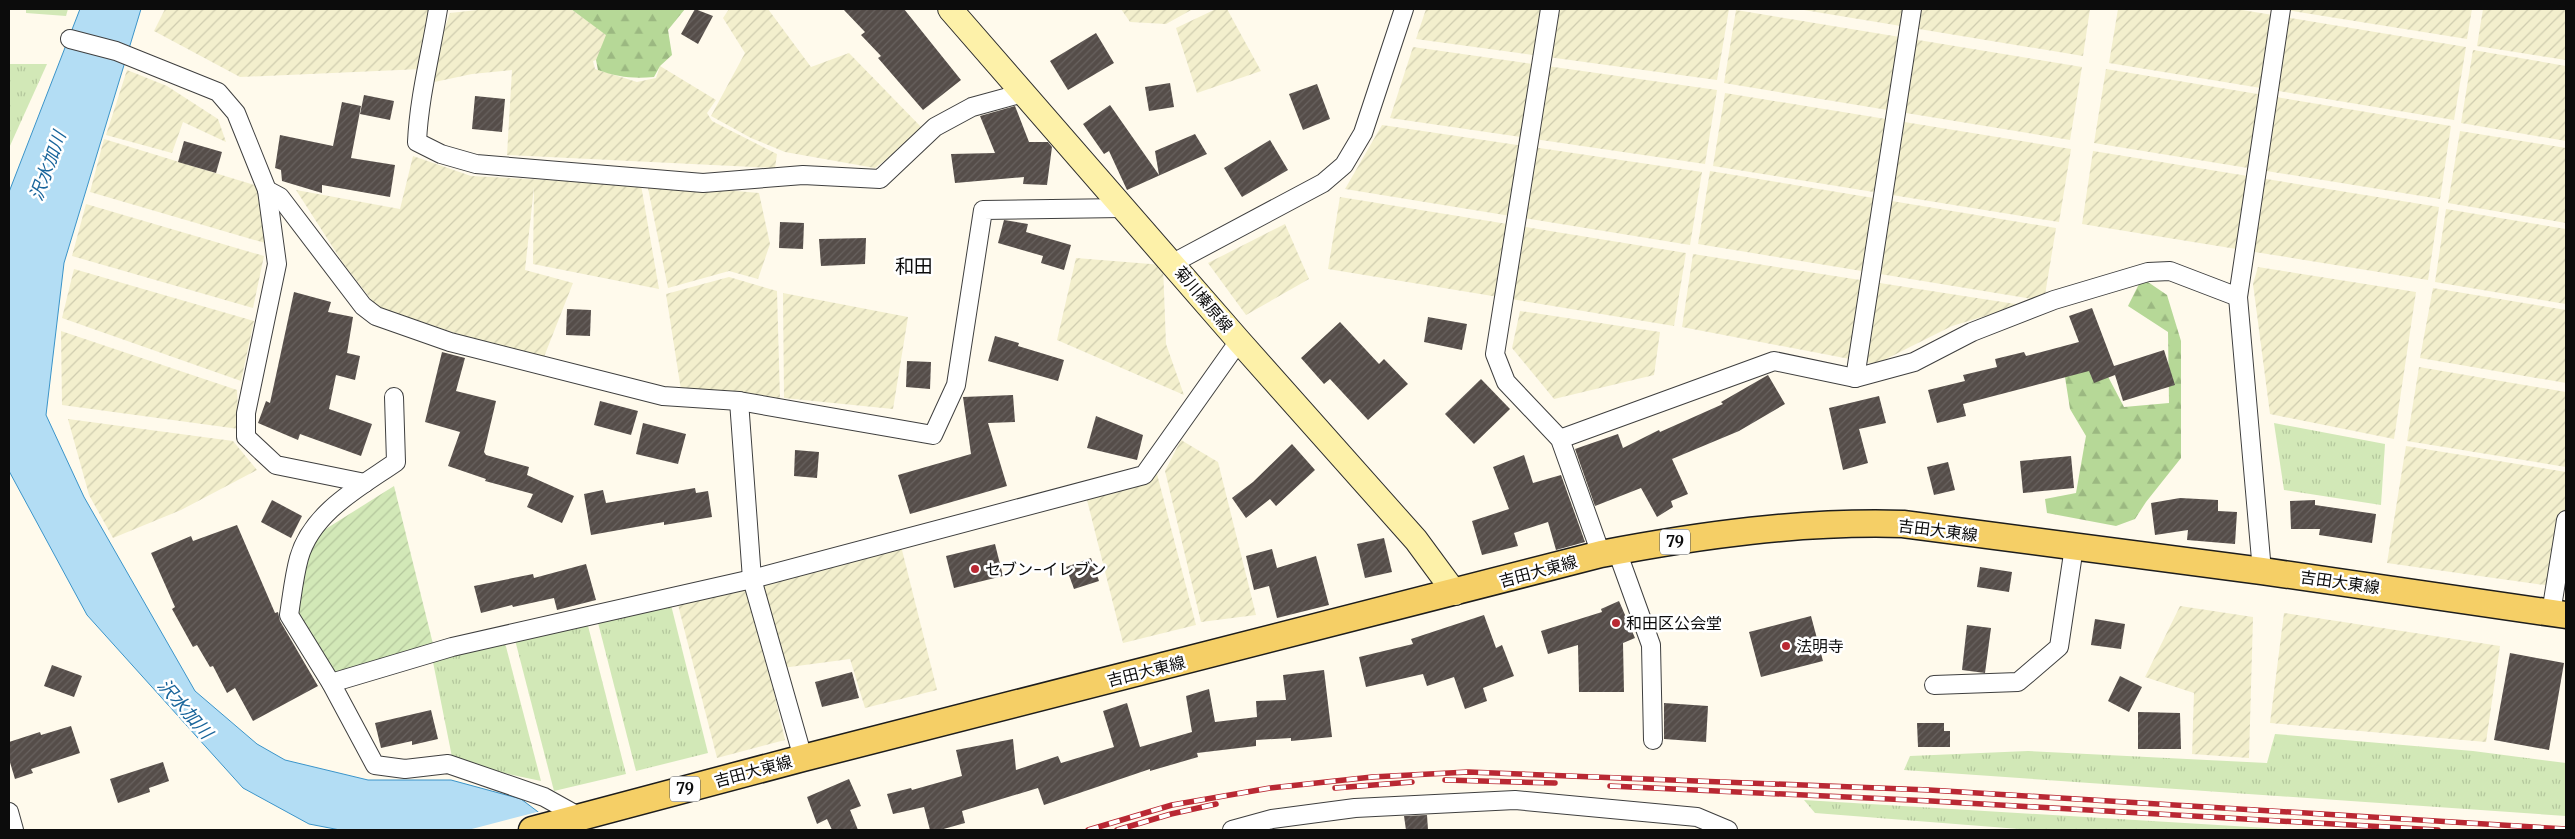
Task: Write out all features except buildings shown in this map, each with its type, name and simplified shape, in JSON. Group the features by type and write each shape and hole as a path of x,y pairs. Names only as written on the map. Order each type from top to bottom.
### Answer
{"main road":[{"name":"菊川榛原線","path":"950,9 1239,341 1416,540 1455,592"},
{"name":"吉田大東線","path":"532,830 803,758 1609,553 1731,532 1848,522 1903,524 2262,571 2559,614"}],"street":[{"path":"438,9 425,84 419,106 417,142 441,154 476,164 703,183 803,175 880,178 935,127 972,107 1023,93"},
{"path":"1173,263 1323,183 1344,165 1363,133 1404,9"},
{"path":"1550,9 1495,354 1506,382 1560,439 1651,645 1653,740"},
{"path":"1855,378 1912,9"},
{"path":"2262,571 2238,297 2281,9"},
{"path":"71,39 116,51 218,92 236,113 267,190 278,264 246,413 246,438 276,465 365,484"},
{"path":"267,190 280,198 363,306 376,316 450,342 663,396 739,401 933,434 956,385 983,210 1123,208"},
{"path":"1560,439 1774,361 1855,378 1914,362 1972,332 2054,300 2148,272 2170,271 2238,297"},
{"path":"330,683 452,647 752,579 1144,475 1239,341"},
{"path":"394,397 396,462 331,509 308,536 300,557 289,615 330,683 375,765 405,769 448,764 544,797 573,818"},
{"path":"739,401 752,579 803,758"},
{"path":"2559,614 2566,520"},
{"path":"1934,685 2018,682 2059,647 2074,547"},
{"path":"1232,830 1272,819 1355,808 1515,800 1697,817 1728,830"},
{"path":"9,812 14,830"}],"shaded area":[{"path":"165,9 432,9 422,69 240,77 154,31"},
{"path":"487,9 571,9 607,35 596,60 593,61 595,69 637,82 656,78 660,66 716,100 707,113 712,121 777,154 775,168 507,155 512,70 472,74 425,84 450,13"},
{"path":"729,9 768,9 811,67 849,53 924,130 875,168 785,152 751,138 711,116 745,53 723,18"},
{"path":"1121,9 1193,9 1166,24 1130,22"},
{"path":"1216,9 1227,9 1261,71 1197,93 1176,28"},
{"path":"1426,9 1729,9 1717,80 1416,39"},
{"path":"1798,9 2090,9 2083,56"},
{"path":"2118,9 2236,9 2466,47 2454,120 2109,63"},
{"path":"2280,9 2472,9 2467,39"},
{"path":"2483,9 2566,9 2566,60 2477,46"},
{"path":"1736,10 2082,67 2070,140 1724,83"},
{"path":"1413,47 1717,90 1705,164 1390,118"},
{"path":"2473,50 2566,66 2566,141 2461,123"},
{"path":"2106,69 2451,126 2440,199 2094,143"},
{"path":"127,70 167,86 218,119 226,142 183,122 172,153 106,135"},
{"path":"1725,93 2071,149 2059,222 1713,166"},
{"path":"1382,125 1702,172 1690,245 1345,189"},
{"path":"2460,131 2566,148 2566,223 2448,203"},
{"path":"104,139 261,187 265,243 90,192"},
{"path":"2093,151 2439,207 2428,280 2082,224"},
{"path":"413,156 471,176 641,185 659,289 533,264 534,187 525,270 573,283 542,362 377,307 343,263 296,190 400,209"},
{"path":"1710,171 2056,228 2044,301 1698,244"},
{"path":"647,183 759,193 770,244 758,279 729,271 668,288"},
{"path":"1340,197 1686,253 1674,326 1328,269"},
{"path":"86,204 264,256 253,308 72,256"},
{"path":"2446,209 2566,229 2566,304 2435,282"},
{"path":"1285,224 1309,279 1246,315 1208,263"},
{"path":"1693,254 2022,305 1952,326 1876,364 1682,327"},
{"path":"1076,258 1163,265 1166,344 1184,395 1057,340"},
{"path":"2258,267 2416,292 2394,439 2270,414 2253,284"},
{"path":"74,269 254,321 241,381 62,318"},
{"path":"729,277 777,291 780,400 681,390 666,294"},
{"path":"2433,288 2566,310 2566,383 2420,358"},
{"path":"783,293 908,317 893,409 784,398"},
{"path":"1520,311 1660,332 1654,375 1554,399 1512,348"},
{"path":"61,331 237,390 239,429 62,405"},
{"path":"2419,367 2566,392 2566,467 2407,441"},
{"path":"68,419 233,441 257,470 181,510 113,538 89,495"},
{"path":"1181,440 1218,462 1256,615 1201,622 1165,471"},
{"path":"2406,446 2566,472 2566,588 2387,563"},
{"path":"1156,470 1196,625 1123,643 1084,488"},
{"path":"898,534 937,690 865,708 850,659 782,668 757,584"},
{"path":"748,580 785,740 717,758 676,597"},
{"path":"2180,606 2253,617 2249,758 2192,754 2194,693 2145,677"},
{"path":"2284,613 2500,646 2486,742 2270,723"}],"green space":[{"path":"26,9 68,9 66,16 26,13"},
{"path":"571,9 685,9 668,30 672,55 660,66 654,77 639,78 619,76 598,70 596,60 606,35"},
{"path":"9,64 47,64 9,148"},
{"path":"2142,278 2167,295 2181,341 2181,458 2135,519 2116,526 2047,513 2045,499 2076,493 2086,436 2070,409 2062,358 2104,369 2124,407 2169,403 2168,332 2128,306"},
{"path":"2274,423 2385,444 2381,505 2284,490"},
{"path":"394,486 434,648 334,677 294,611 313,537"},
{"path":"669,597 708,753 636,771 596,615"},
{"path":"586,618 626,774 554,791 514,636"},
{"path":"504,639 541,781 453,762 432,657"},
{"path":"2275,734 2473,751 2566,763 2566,816 1904,770 1910,756 2028,751 2267,763"},
{"path":"1804,800 2299,830 2032,830 1815,813"}],"water":[{"name":"沢水加川","path":"80,9 141,9 64,263 46,415 84,497 195,691 257,744 285,760 368,780 451,780 521,799 562,830 340,830 309,824 243,788 87,615 9,471 9,192"}],"pier":[{"path":"541,811 565,830 468,830"}],"railway":[{"path":"1088,830 1172,805 1270,788 1372,777 1468,772 1929,790 2566,829"},
{"path":"1445,780 1555,783"},
{"path":"1335,788 1412,782"},
{"path":"1610,786 1931,801 2438,830"},
{"path":"1117,830 1171,814 1216,804"}],"place":[{"name":"セブン-イレブン","path":"975,569"},
{"name":"和田区公会堂","path":"1616,623"},
{"name":"法明寺","path":"1786,646"}],"district":[{"name":"和田","path":"914,266"}]}
